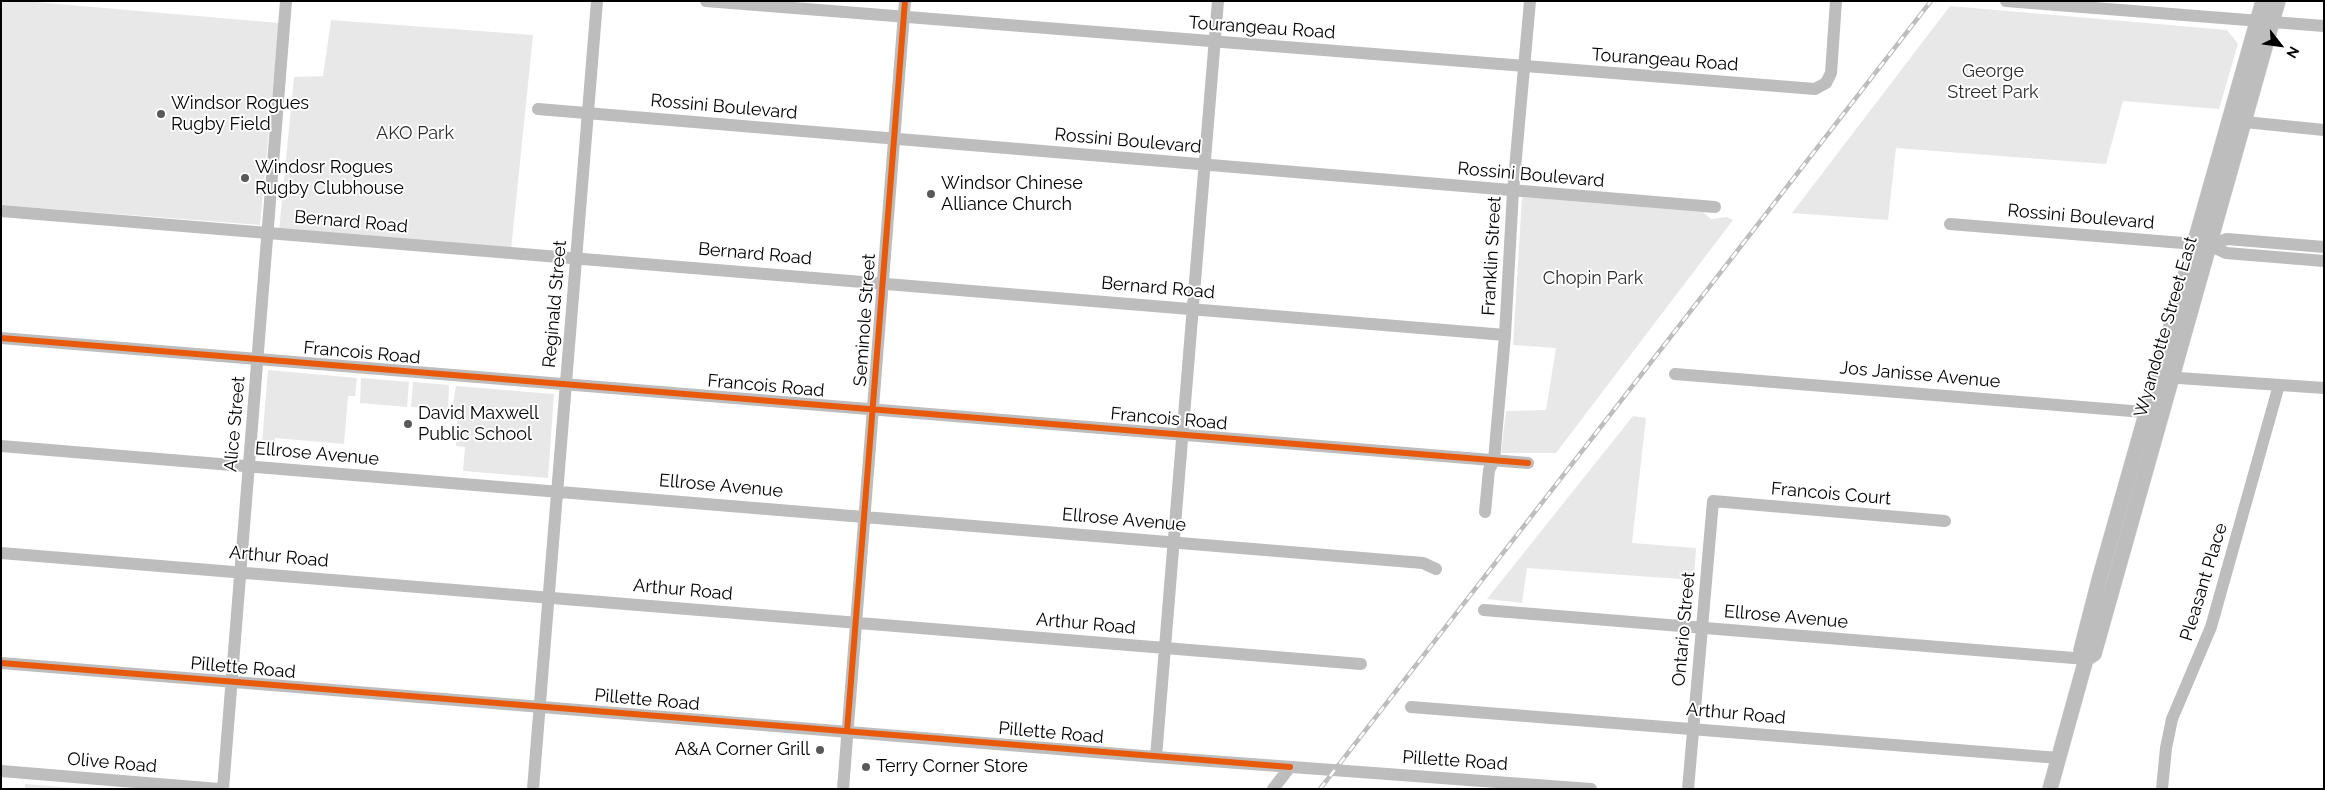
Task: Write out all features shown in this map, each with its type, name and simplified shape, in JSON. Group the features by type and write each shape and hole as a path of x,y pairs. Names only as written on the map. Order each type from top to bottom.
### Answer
{"main road":[{"name":"Wyandotte Street East","path":"2263,1 2264,22"},
{"name":"Wyandotte Street East","path":"2050,789 2086,658 2081,650 2165,377 2264,22 2278,1"}],"street":[{"name":"Alice Street","path":"221,789 286,1"},
{"name":"Reginald Street","path":"534,789 597,1"},
{"name":"Tourangeau Road","path":"706,1 1815,89 1826,83 1831,73 1836,1"},
{"name":"Seminole Street","path":"843,789 866,516 905,1"},
{"path":"1156,757 1218,1"},
{"name":"Franklin Street","path":"1485,512 1489,470 1494,460 1505,334 1513,190 1530,1"},
{"path":"2006,1 2324,26"},
{"name":"Rossini Boulevard","path":"538,109 1715,207"},
{"path":"2236,122 2324,130"},
{"name":"Bernard Road","path":"1,211 1505,334"},
{"name":"Rossini Boulevard","path":"1950,224 2202,244 2227,240 2324,247"},
{"name":"Rossini Boulevard","path":"2202,244 2226,253 2324,261"},
{"path":"2305,260 2306,246"},
{"name":"Francois Road","path":"1,338 1528,463"},
{"name":"Jos Janisse Avenue","path":"1675,374 2154,412"},
{"path":"2165,377 2324,388"},
{"name":"Pleasant Place","path":"2162,789 2166,748 2172,719 2211,627 2278,385"},
{"name":"Ellrose Avenue","path":"1,446 1423,563 1436,568"},
{"name":"Francois Court","path":"1713,501 1945,521"},
{"name":"Ontario Street","path":"1688,789 1713,501"},
{"name":"Arthur Road","path":"1,552 1361,664"},
{"name":"Ellrose Avenue","path":"1484,610 2086,658"},
{"name":"Pillette Road","path":"1,663 1156,757 1591,789"},
{"name":"Arthur Road","path":"1411,707 2059,758"},
{"path":"1273,789 1290,767"},
{"name":"Olive Road","path":"1,771 221,789"}],"green space":[{"path":"1,1 23,1 279,23 260,225 1,205"},
{"name":"George Street Park","path":"1950,6 2227,30 2238,44 2219,109 2123,101 2106,164 1896,148 1888,220 1792,213"},
{"name":"AKO Park","path":"331,20 533,35 511,250 279,231 294,77 323,76"},
{"name":"Chopin Park","path":"1522,197 1703,212 1711,219 1727,217 1733,220 1556,453 1501,453 1506,411 1546,410 1556,348 1513,345"},
{"path":"268,370 357,378 355,396 348,396 344,444 275,438 273,456 261,455"},
{"path":"361,378 409,382 407,407 360,403"},
{"path":"413,382 449,385 448,410 411,407"},
{"path":"456,386 554,394 548,478 463,471 465,447 456,446 457,418 452,410"},
{"path":"1633,416 1646,418 1632,543 1696,548 1694,580 1527,568 1522,603 1487,599"},
{"path":"25,784 86,789 25,789"}],"railway":[{"path":"1320,789 1931,1"}],"cycle path":[{"path":"847,731 905,1"},
{"path":"1,338 1528,463"},
{"path":"1,663 1290,767"}],"place":[{"name":"Windsor Rogues Rugby Field","path":"161,114"},
{"name":"Windosr Rogues Rugby Clubhouse","path":"245,178"},
{"name":"Windsor Chinese Alliance Church","path":"931,194"},
{"name":"David Maxwell Public School","path":"408,424"},
{"name":"A&A Corner Grill","path":"820,750"},
{"name":"Terry Corner Store","path":"866,767"}]}
